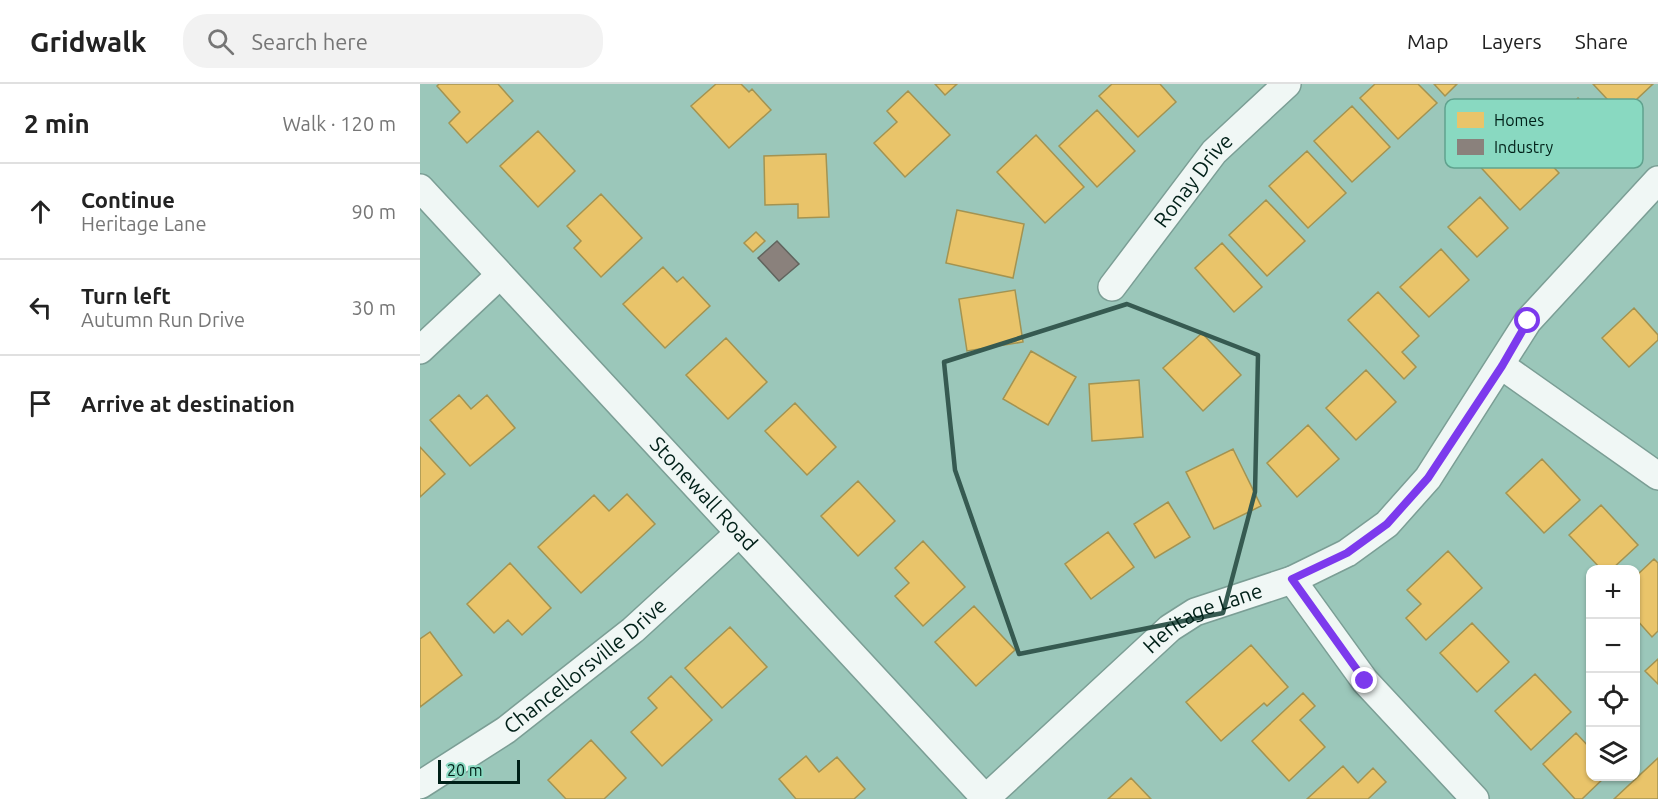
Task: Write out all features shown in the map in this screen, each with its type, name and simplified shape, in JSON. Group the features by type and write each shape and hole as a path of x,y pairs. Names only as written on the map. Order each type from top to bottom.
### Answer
{"street":[{"name":"Ronay Drive","path":"1112,287 1214,152 1287,84"},
{"name":"Heritage Lane","path":"986,799 1170,628 1195,612 1292,579 1347,553 1387,524 1428,478 1502,366 1528,321 1658,180"},
{"name":"Stonewall Road","path":"420,188 986,799"},
{"path":"420,350 500,275"},
{"path":"1502,366 1658,476"},
{"name":"Chancellorsville Drive","path":"420,785 506,730 633,630 739,532"},
{"path":"1292,579 1365,681 1475,799"}],"highlighted area":[{"path":"1127,304 1258,355 1255,492 1223,613 1019,654 955,470 944,362"}],"building: Homes":[{"path":"439,84 498,84 513,101 467,143 449,123 460,112 437,86"},
{"path":"716,84 741,84 749,92 752,89 771,110 729,148 691,106"},
{"path":"935,84 957,84 945,95"},
{"path":"1112,84 1160,84 1176,102 1138,137 1099,96"},
{"path":"1375,84 1418,84 1437,103 1398,139 1360,98"},
{"path":"1434,84 1457,84 1445,96"},
{"path":"1593,84 1653,84 1637,99 1607,99"},
{"path":"908,91 950,135 905,177 874,143 897,122 887,111"},
{"path":"1352,106 1390,147 1352,182 1314,141"},
{"path":"1097,110 1135,151 1097,187 1059,146"},
{"path":"538,131 575,171 538,207 500,166"},
{"path":"1036,135 1084,187 1045,223 997,172"},
{"path":"1307,151 1346,193 1308,228 1269,186"},
{"path":"826,154 829,217 798,218 798,204 765,205 764,156"},
{"path":"1481,168 1554,168 1559,173 1520,210"},
{"path":"601,194 642,238 601,277 574,248 581,241 567,226"},
{"path":"1480,197 1508,228 1477,257 1448,227"},
{"path":"1266,200 1305,241 1267,276 1229,235"},
{"path":"957,210 1024,224 1013,278 946,263"},
{"path":"756,232 765,241 753,252 744,243"},
{"path":"1222,243 1262,287 1234,312 1195,268"},
{"path":"1441,249 1469,280 1429,317 1400,287"},
{"path":"663,267 677,282 683,277 710,306 665,348 623,304"},
{"path":"1015,290 1023,342 967,351 959,299"},
{"path":"1378,292 1419,336 1402,352 1416,367 1404,379 1348,320"},
{"path":"1634,308 1658,335 1658,340 1629,367 1602,338"},
{"path":"1202,333 1241,375 1203,411 1163,368"},
{"path":"726,338 767,382 728,419 686,375"},
{"path":"1031,351 1076,377 1048,425 1003,399"},
{"path":"1366,370 1396,402 1356,440 1326,408"},
{"path":"1139,380 1143,437 1092,441 1089,384"},
{"path":"459,395 471,409 487,395 515,428 470,466 430,420"},
{"path":"795,403 836,447 807,475 765,431"},
{"path":"1308,425 1339,459 1297,497 1267,463"},
{"path":"420,447 445,474 420,497"},
{"path":"1233,449 1261,506 1214,529 1186,472"},
{"path":"1542,459 1580,500 1544,533 1506,493"},
{"path":"858,481 895,521 858,556 821,516"},
{"path":"627,494 655,524 581,593 538,547 594,495 609,511"},
{"path":"1168,502 1190,537 1155,558 1134,524"},
{"path":"1601,505 1638,545 1616,565 1597,565 1569,535"},
{"path":"1108,532 1134,567 1091,599 1065,564"},
{"path":"923,541 965,587 923,626 895,596 909,583 895,568"},
{"path":"1448,551 1482,588 1426,640 1406,618 1421,604 1407,590"},
{"path":"1654,559 1658,563 1658,631 1652,637 1640,624 1640,572"},
{"path":"510,563 551,608 522,635 508,620 494,633 467,604"},
{"path":"974,606 1015,650 976,686 935,642"},
{"path":"1472,623 1509,662 1477,692 1440,653"},
{"path":"730,627 767,667 722,708 685,668"},
{"path":"430,632 462,675 420,707 420,639"},
{"path":"1251,645 1288,687 1267,706 1264,703 1221,741 1186,702"},
{"path":"1658,659 1658,684 1645,671"},
{"path":"1535,674 1571,712 1531,750 1495,711"},
{"path":"671,676 712,720 662,766 631,732 657,708 648,698"},
{"path":"1303,693 1315,706 1300,720 1325,747 1289,781 1252,741"},
{"path":"1576,733 1586,744 1586,781 1601,781 1582,799 1575,799 1543,764"},
{"path":"591,740 626,778 604,799 566,799 548,780"},
{"path":"806,756 819,772 837,757 865,789 854,799 796,799 779,779"},
{"path":"1658,758 1658,799 1614,799 1633,781 1640,781 1640,775"},
{"path":"1343,766 1358,783 1373,768 1386,782 1368,799 1307,799"},
{"path":"1131,778 1151,799 1108,799"}],"building: Industry":[{"path":"777,241 799,264 779,281 758,258"}],"route":[{"path":"1365,681 1292,579 1347,553 1387,524 1428,478 1502,366 1528,321"}]}
